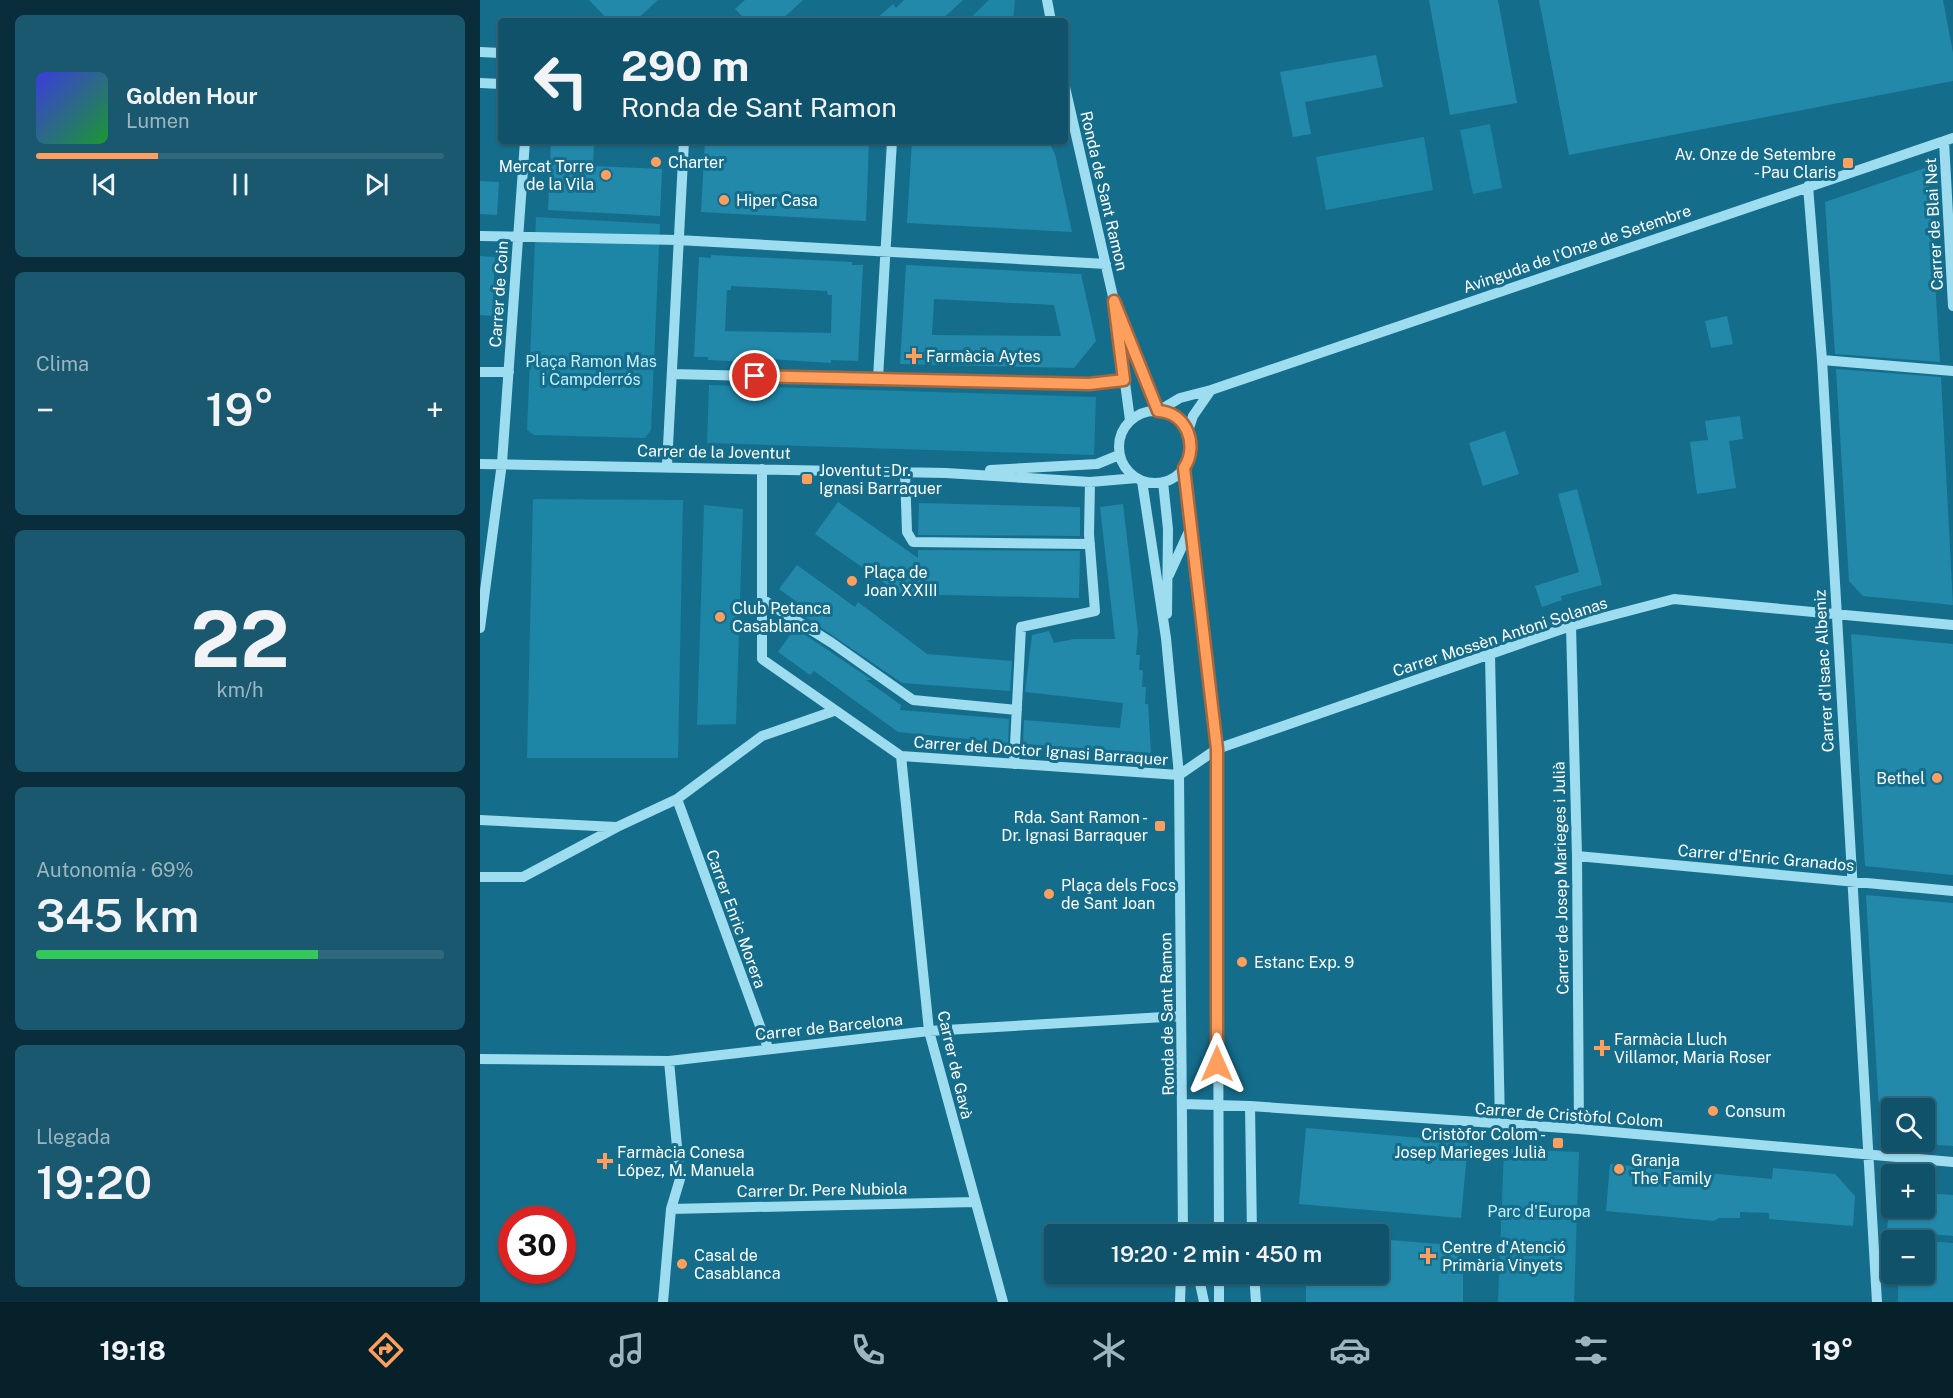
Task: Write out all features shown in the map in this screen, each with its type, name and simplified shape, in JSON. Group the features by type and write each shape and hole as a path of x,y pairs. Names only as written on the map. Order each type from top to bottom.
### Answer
{"street":[{"path":"1047,0 1051,18"},
{"path":"480,52 498,53"},
{"path":"480,83 498,84"},
{"name":"Ronda de Sant Ramon","path":"1068,110 1114,301 1130,420 1120,436 1119,455 1125,467 1139,479 1166,638 1179,775 1183,1224"},
{"name":"Avinguda de l'Onze de Setembre","path":"1158,411 1180,398 1211,390 1949,139"},
{"name":"Carrer de Blai Net","path":"1949,139 1953,306"},
{"name":"Carrer de Coin","path":"480,628 502,464 525,144"},
{"path":"667,465 684,144"},
{"path":"878,378 892,144"},
{"name":"Carrer d'Isaac Albeniz","path":"1808,186 1821,360 1850,880 1877,1302"},
{"path":"480,236 678,240 1106,264"},
{"name":"Ronda de Sant Ramon","path":"1114,301 1158,411"},
{"path":"1821,360 1953,371"},
{"path":"480,372 509,372"},
{"path":"672,374 1089,384 1124,380"},
{"path":"1139,479 1163,482 1173,478 1184,468 1191,453 1188,431 1193,416 1211,390"},
{"path":"1130,420 1141,413 1158,411 1173,415 1188,431"},
{"name":"Carrer de la Joventut","path":"946,473 1096,464 1119,455"},
{"name":"Carrer de la Joventut","path":"480,464 667,465 946,473 1090,482 1139,479"},
{"path":"1184,468 1217,749 1219,1224"},
{"name":"Carrer del Doctor Ignasi Barraquer","path":"762,469 762,658 834,711 901,756 1179,775"},
{"path":"905,472 908,532 913,542 1090,544"},
{"path":"1014,764 1021,627 1095,611 1090,544 1090,482"},
{"name":"Ronda de Sant Ramon","path":"1163,482 1167,514 1166,638"},
{"name":"Ronda de Sant Ramon","path":"1168,578 1191,527"},
{"path":"762,599 832,643 913,700 1017,710"},
{"name":"Carrer Mossèn Antoni Solanas","path":"1179,775 1217,749 1571,626 1674,599 1953,625"},
{"name":"Carrer de Josep Marieges i Julià","path":"1571,626 1577,856 1579,1129"},
{"path":"1490,656 1500,1124"},
{"path":"480,878 523,877 616,827 677,799 762,735 834,711"},
{"name":"Carrer de Gavà","path":"901,756 929,1031 1003,1302"},
{"name":"Carrer Enric Morera","path":"677,799 768,1048"},
{"path":"480,820 616,827"},
{"name":"Carrer d'Enric Granados","path":"1577,856 1953,891"},
{"name":"Carrer de Barcelona","path":"480,1059 669,1061 929,1031 1181,1016"},
{"path":"663,1302 671,1209 680,1179 669,1061"},
{"name":"Carrer de Cristòfol Colom","path":"1183,1104 1250,1106 1579,1129 1953,1162"},
{"path":"1250,1106 1252,1224"},
{"name":"Carrer Dr. Pere Nubiola","path":"671,1209 974,1202"},
{"name":"Ronda de Sant Ramon","path":"1184,1210 1187,1224"},
{"path":"1180,1302 1181,1284"},
{"path":"1200,1284 1204,1302"},
{"path":"1219,1284 1219,1302"},
{"path":"1255,1284 1256,1302"}],"green space":[{"path":"989,0 1015,0 1013,18 970,18"},
{"path":"1490,124 1502,188 1473,194 1460,130"},
{"path":"1424,137 1433,190 1326,210 1316,157"},
{"name":"Plaça Ramon Mas i Campderrós","path":"536,217 660,224 651,430 645,438 534,435 527,430"},
{"path":"709,385 1096,397 1094,455 707,443"},
{"path":"533,499 683,500 678,758 527,758"},
{"name":"Club Petanca Casablanca","path":"704,505 743,509 736,724 697,725"},
{"name":"Parc d'Europa","path":"1504,1149 1579,1152 1574,1302 1498,1302"},
{"path":"1935,1242 1953,1243 1953,1302 1898,1302 1898,1284 1935,1284"}],"building":[{"path":"589,0 658,0 638,18 606,18"},
{"path":"745,0 803,0 783,18 744,18 735,9"},
{"path":"904,0 963,0 943,18 877,18 893,4 896,8"},
{"path":"1429,0 1498,0 1517,103 1450,115"},
{"path":"1539,0 1943,0 1953,53 1953,81 1569,155"},
{"path":"1376,55 1383,87 1305,102 1311,134 1293,137 1280,72"},
{"name":"Mercat Torre de la Vila","path":"551,144 594,144 593,166 662,169 660,216 548,210"},
{"path":"705,144 869,144 866,221 701,212"},
{"path":"912,144 1050,144 1055,154 1072,232 907,223"},
{"path":"1928,167 1940,362 1835,354 1825,202"},
{"path":"480,181 499,182 497,215 480,214"},
{"path":"711,255 852,262 852,265 863,265 858,361 831,360 831,363 754,358 754,362 708,360 708,357 694,357 699,257 711,258","holes":["731,286 827,291 828,295 832,295 831,333 725,331 727,290 731,290"]},
{"path":"480,256 495,257 492,316 480,315"},
{"path":"906,265 1081,274 1096,341 1074,368 900,364","holes":["934,299 1054,305 1061,336 932,335"]},
{"path":"1727,316 1733,344 1711,348 1705,321"},
{"path":"1836,369 1941,377 1953,605 1863,596 1849,581"},
{"path":"1740,416 1743,439 1729,441 1736,488 1697,494 1690,442 1708,440 1705,421"},
{"path":"1505,431 1519,474 1483,486 1469,443"},
{"path":"1577,489 1602,585 1561,596 1562,600 1542,607 1535,586 1579,572 1558,494"},
{"path":"838,502 918,558 918,550 1080,551 1079,598 900,594 815,534"},
{"path":"919,503 1080,507 1080,536 918,535"},
{"path":"1123,504 1138,632 1136,655 1140,655 1139,670 1143,670 1142,687 1146,687 1145,704 1148,704 1151,753 1023,744 1024,720 1120,728 1123,703 1025,692 1032,635 1049,631 1054,643 1074,639 1115,639 1100,507"},
{"path":"797,565 855,607 858,602 927,654 1012,661 1010,691 902,683 804,616 808,610 779,589"},
{"path":"795,628 872,680 866,680 901,705 900,710 1009,719 1008,743 898,732 814,671 810,675 778,652"},
{"path":"1851,634 1953,644 1953,875 1865,866"},
{"path":"1866,895 1953,903 1953,1146 1935,1145 1935,1098 1881,1098 1881,1108 1879,1108"},
{"path":"1306,1128 1468,1142 1461,1218 1299,1204"},
{"path":"1610,1164 1772,1179 1773,1168 1835,1174 1855,1196 1853,1226 1769,1219 1769,1213 1740,1212 1740,1218 1719,1218 1714,1221 1606,1211"},
{"path":"1935,1194 1953,1195 1953,1236 1935,1234 1935,1230 1887,1230 1888,1218 1935,1218"},
{"path":"1389,1240 1463,1246 1463,1302 1306,1302 1306,1284 1389,1284"}],"place":[{"name":"Charter","path":"656,162"},
{"name":"Av. Onze de Setembre - Pau Claris","path":"1848,163"},
{"name":"Mercat Torre de la Vila","path":"606,175"},
{"name":"Hiper Casa","path":"724,200"},
{"name":"Farmàcia Aytes","path":"914,356"},
{"name":"Joventut - Dr. Ignasi Barraquer","path":"807,479"},
{"name":"Plaça de Joan XXIII","path":"852,581"},
{"name":"Club Petanca Casablanca","path":"720,617"},
{"name":"Bethel","path":"1937,778"},
{"name":"Rda. Sant Ramon - Dr. Ignasi Barraquer","path":"1160,826"},
{"name":"Plaça dels Focs de Sant Joan","path":"1049,894"},
{"name":"Estanc Exp. 9","path":"1242,962"},
{"name":"Farmàcia Lluch Villamor, Maria Roser","path":"1602,1048"},
{"name":"Consum","path":"1713,1111"},
{"name":"Cristòfor Colom - Josep Marieges Julià","path":"1558,1143"},
{"name":"Farmàcia Conesa López, M. Manuela","path":"605,1161"},
{"name":"Granja The Family","path":"1619,1169"},
{"name":"Centre d'Atenció Primària Vinyets","path":"1428,1256"},
{"name":"Casal de Casablanca","path":"682,1264"}],"route":[{"path":"755,376 1089,384 1124,380 1114,301 1158,411 1173,415 1181,422 1188,431 1191,442 1191,453 1184,468 1217,749 1217,1064"}]}
